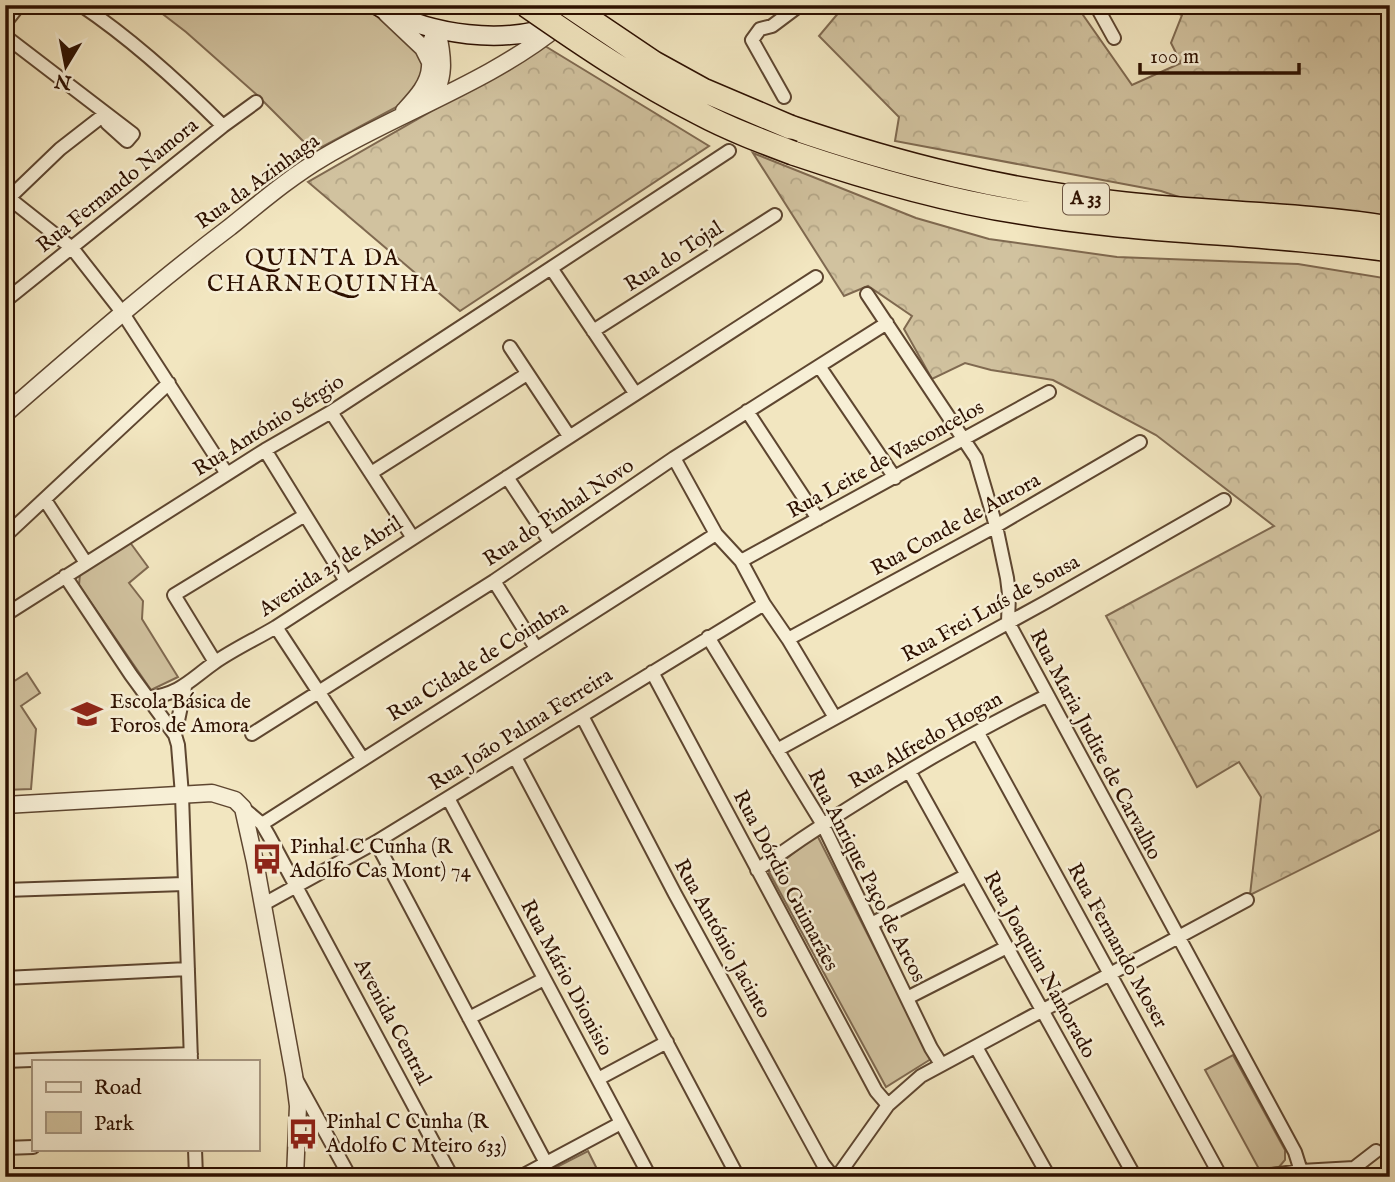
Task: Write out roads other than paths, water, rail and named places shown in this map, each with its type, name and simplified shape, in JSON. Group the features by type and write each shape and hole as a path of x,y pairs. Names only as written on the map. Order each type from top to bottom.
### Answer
{"highway":[{"name":"A 33","path":"526,5 645,84 700,114 793,153 900,187 1020,213 1202,233 1332,242 1390,250"},
{"name":"A 33","path":"565,14 724,99 790,127 930,171 1026,190 1125,204 1390,228"}],"main road":[{"path":"379,7 404,19 437,29 475,35 506,34 597,5"}],"street":[{"path":"5,23 19,5"},
{"path":"81,5 185,88 223,126"},
{"path":"784,97 752,40 760,29 772,26 800,5"},
{"path":"379,7 422,48 429,60"},
{"path":"1098,7 1114,38"},
{"name":"Rua da Azinhaga","path":"5,414 122,312 305,169 540,42 565,14"},
{"path":"399,116 428,76 428,47 437,29"},
{"path":"425,105 438,89 442,78 442,57 437,29"},
{"path":"5,36 105,114 60,149 7,197 72,248 122,312 227,474"},
{"name":"Rua Fernando Namora","path":"7,296 256,102"},
{"name":"Rua António Sérgio","path":"5,615 265,450 331,412 729,151"},
{"name":"Rua do Tojal","path":"593,331 775,215"},
{"path":"551,268 635,393"},
{"name":"Avenida 25 de Abril","path":"185,687 215,662 276,627 816,277"},
{"name":"Rua Maria Judite de Carvalho","path":"867,294 976,458 996,526 1009,594 1008,622 1295,1152 1301,1171"},
{"name":"Rua do Pinhal Novo","path":"252,734 494,581 674,458 887,323"},
{"path":"510,347 569,436"},
{"path":"819,366 895,478"},
{"path":"371,473 527,374"},
{"path":"5,536 169,383"},
{"name":"Rua Leite de Vasconcelos","path":"741,561 1049,392"},
{"path":"747,411 817,519"},
{"path":"331,412 413,538"},
{"name":"Rua Conde de Aurora","path":"788,639 996,526 1140,442"},
{"path":"265,450 346,581"},
{"path":"674,458 716,534 741,561 764,604 834,716"},
{"path":"507,477 550,542"},
{"path":"45,500 86,563"},
{"name":"Rua Frei Luís de Sousa","path":"777,750 1224,500"},
{"path":"215,662 174,595 305,514"},
{"name":"Rua Cidade de Coimbra","path":"262,824 716,534"},
{"path":"52,1060 191,1057 178,745 175,734 65,576"},
{"path":"494,581 536,648"},
{"name":"Rua João Palma Ferreira","path":"262,905 376,842 764,604"},
{"path":"276,627 362,758"},
{"name":"Rua Anrique Paço de Arcos","path":"708,637 822,823 941,1064"},
{"name":"Rua Dórdio Guimarães","path":"652,672 876,1091 888,1105"},
{"path":"148,698 163,696 185,687"},
{"path":"175,734 185,687"},
{"name":"Rua Alfredo Hogan","path":"757,870 822,823 909,771 1046,696"},
{"name":"Rua António Jacinto","path":"582,716 675,894 823,1164 835,1177"},
{"name":"Rua Fernando Moser","path":"978,733 1221,1177"},
{"path":"515,757 738,1177"},
{"name":"Rua Joaquim Namorado","path":"909,771 1135,1177"},
{"path":"5,805 212,793 225,796 262,824"},
{"name":"Rua Mário Dionisio","path":"448,798 650,1177"},
{"path":"243,808 256,862 295,1075 298,1106 295,1177"},
{"name":"Avenida Central","path":"262,824 452,1177"},
{"path":"376,842 546,1163"},
{"path":"871,924 967,876"},
{"path":"5,890 184,884"},
{"path":"835,1177 888,1105 906,1088 941,1064 1247,900"},
{"path":"907,998 1007,947"},
{"path":"5,978 188,969"},
{"path":"469,1018 544,979"},
{"path":"598,1079 667,1042"},
{"path":"976,1046 1049,1177"},
{"path":"5,1061 32,1060"},
{"path":"295,1075 350,1177"},
{"path":"520,1177 621,1123"},
{"path":"5,1148 32,1147"},
{"path":"195,1150 196,1177"},
{"path":"1257,1177 1354,1168 1376,1151"}],"place":[{"name":"Escola Básica de Foros de Amora","path":"87,714"},
{"name":"Pinhal C Cunha (R Adolfo Cas Mont) 74","path":"267,859"},
{"name":"Pinhal C Cunha (R Adolfo C Mteiro 633)","path":"303,1134"}],"district":[{"name":"QUINTA DA CHARNEQUINHA","path":"323,271"}]}
